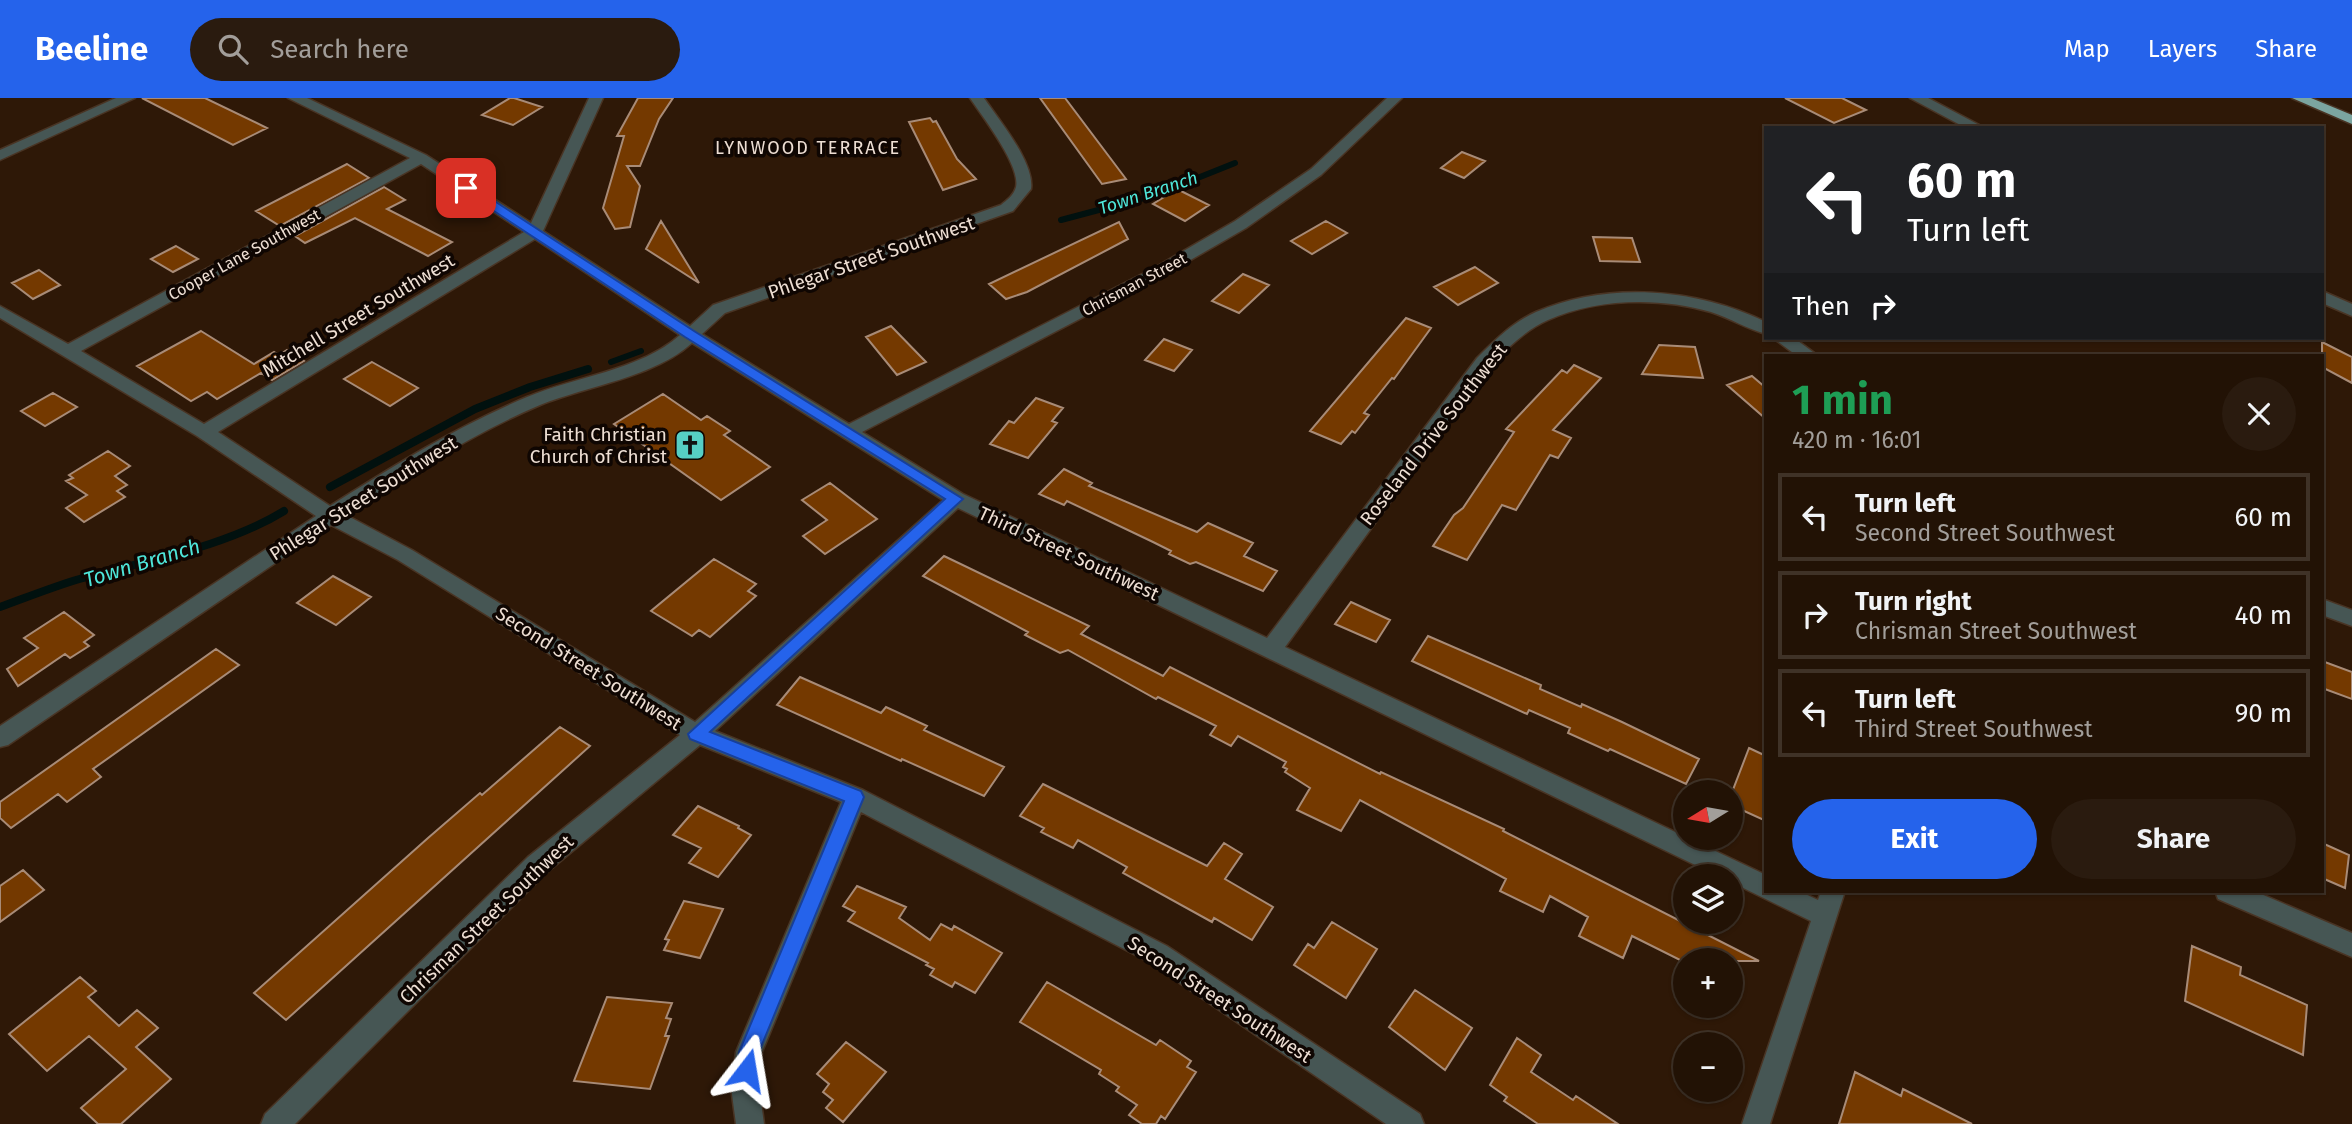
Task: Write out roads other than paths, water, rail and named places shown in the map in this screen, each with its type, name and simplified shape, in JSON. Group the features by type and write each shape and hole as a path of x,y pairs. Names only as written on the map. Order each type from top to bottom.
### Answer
{"highway":[{"path":"2299,98 2352,120"}],"street":[{"path":"0,156 128,98"},
{"name":"Third Street Southwest","path":"295,98 421,158 690,334 956,499 1764,886"},
{"path":"534,233 596,98"},
{"name":"Phlegar Street Southwest","path":"0,738 330,516 403,469 468,433 534,401 653,360 676,348 719,309 1007,208 1020,195 1024,181 1019,165 978,98"},
{"name":"Chrisman Street","path":"848,432 1161,270 1220,236 1270,205 1315,172 1395,98"},
{"path":"1917,98 1974,126"},
{"name":"Cooper Lane Southwest","path":"68,351 421,158"},
{"name":"Mitchell Street Southwest","path":"204,432 534,233"},
{"path":"2324,297 2352,311"},
{"name":"Roseland Drive Southwest","path":"1271,649 1483,362 1505,339 1542,316 1583,303 1638,299 1682,299 1717,307 1764,327"},
{"name":"Second Street Southwest","path":"0,311 204,432 330,516 405,555 696,734 855,797 1158,954 1410,1124"},
{"path":"1785,340 1806,354"},
{"name":"Chrisman Street Southwest","path":"275,1124 537,865 696,734 956,499"},
{"path":"2324,608 2352,618"},
{"path":"750,1124 745,1087 749,1052 855,797"},
{"path":"1756,1124 1829,903 1783,893"},
{"path":"2232,893 2352,945"}],"waterway":[{"name":"Town Branch","path":"1061,220 1155,195 1235,163"},
{"name":"Town Branch","path":"611,362 641,351"},
{"name":"Town Branch","path":"330,487 475,409 530,387 588,369"},
{"name":"Town Branch","path":"0,607 76,580 155,560 236,535 284,511"}],"place":[{"name":"Faith Christian Church of Christ","path":"690,445"}],"district":[{"name":"LYNWOOD TERRACE","path":"808,148"}]}
